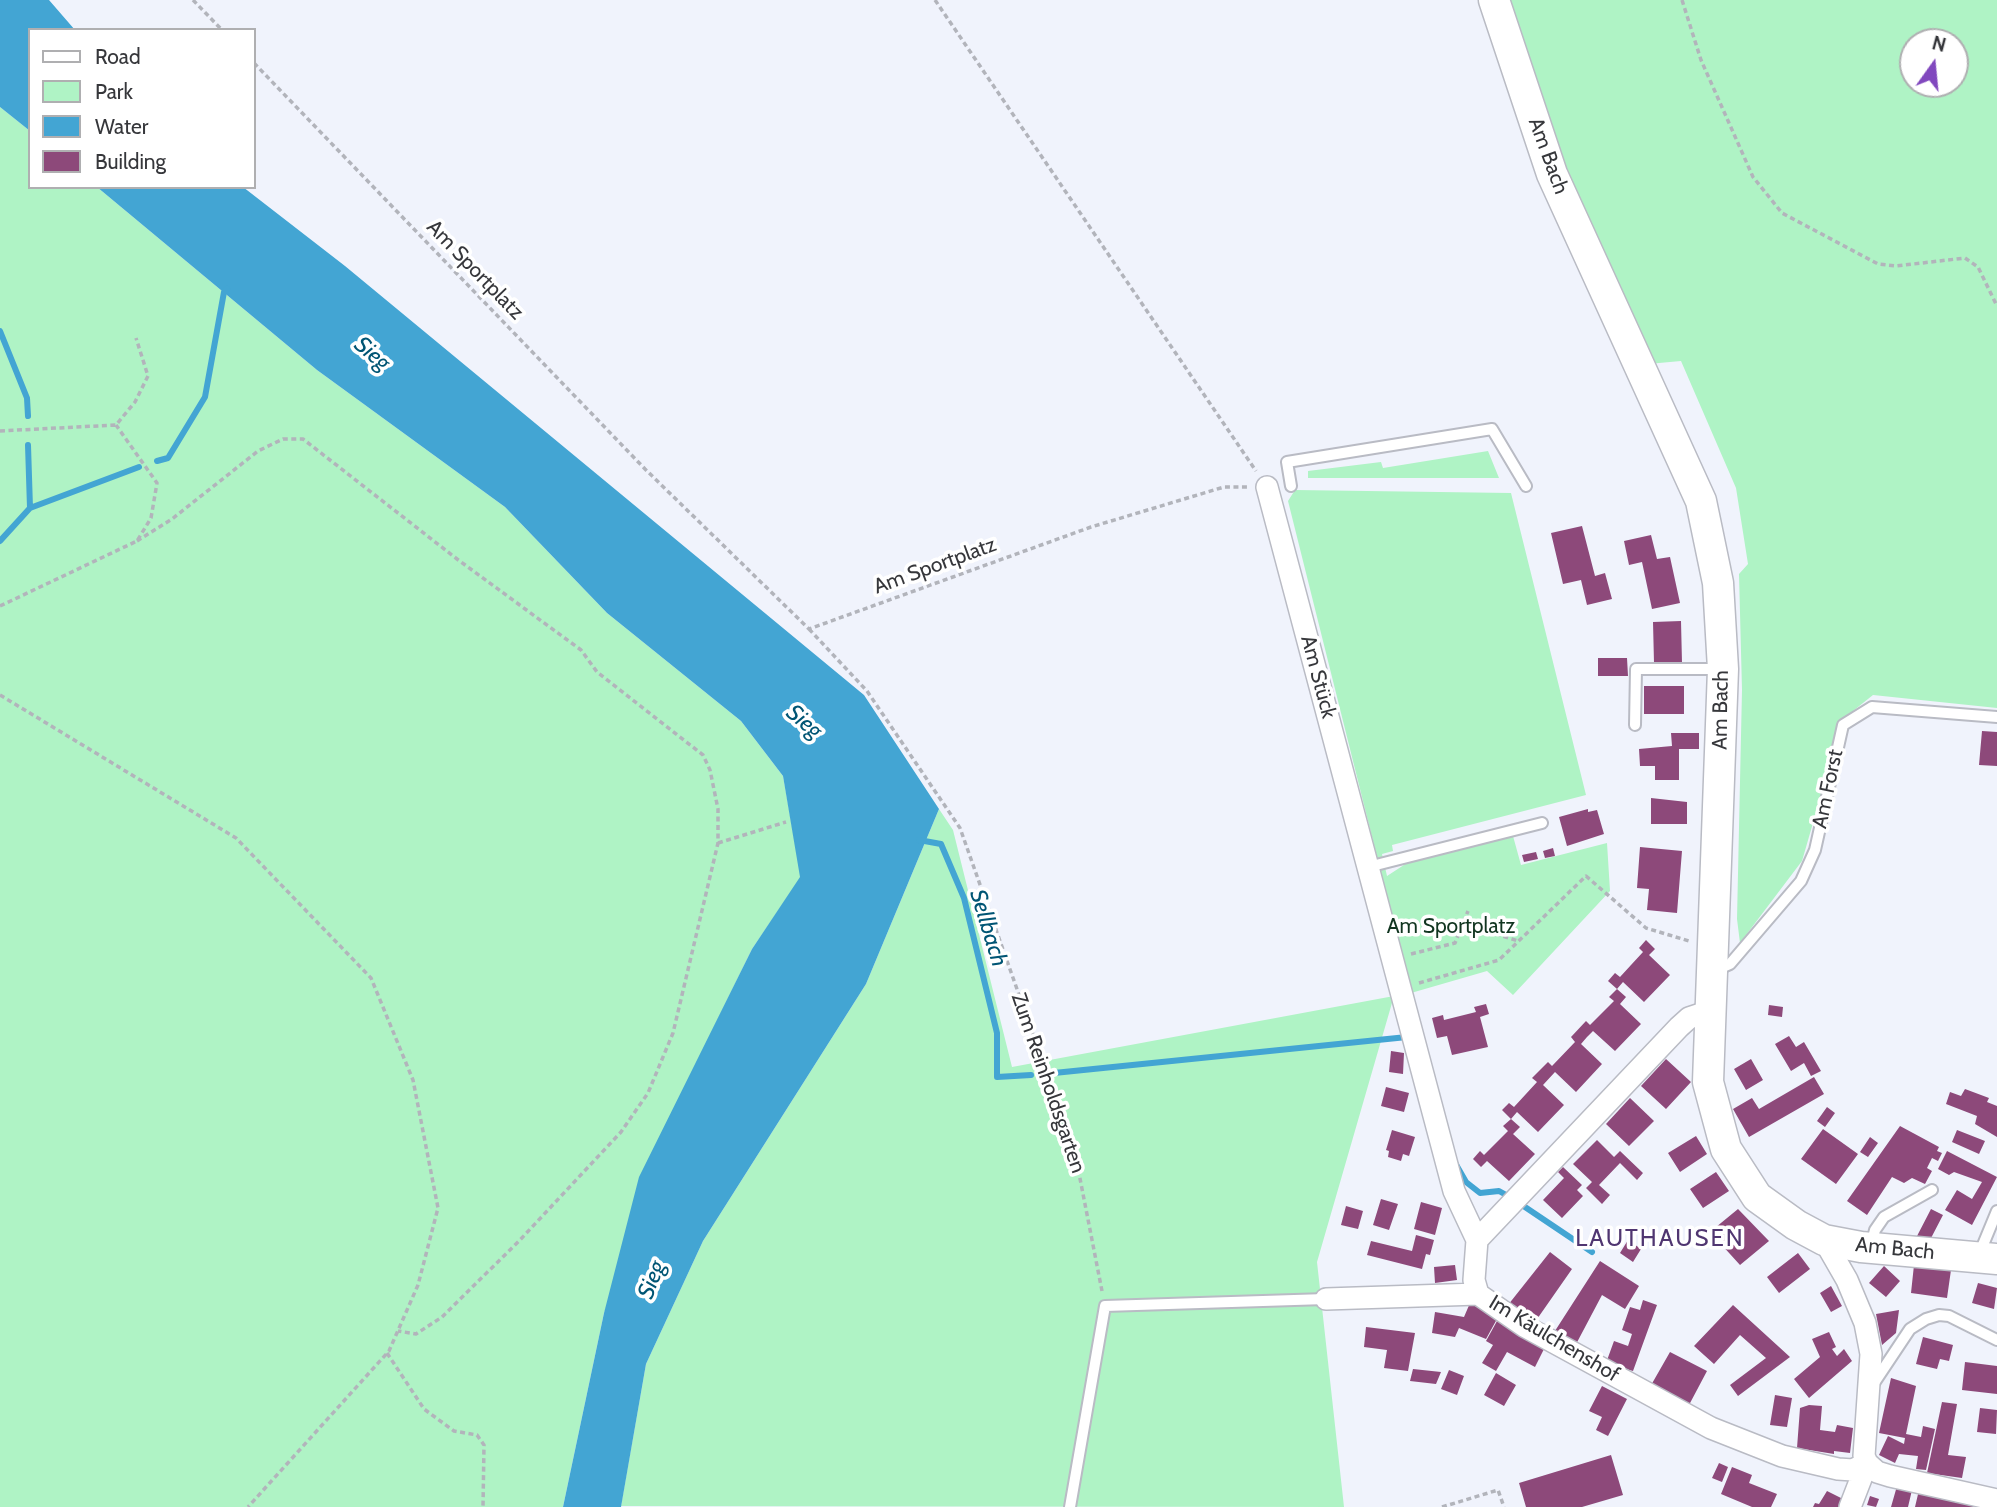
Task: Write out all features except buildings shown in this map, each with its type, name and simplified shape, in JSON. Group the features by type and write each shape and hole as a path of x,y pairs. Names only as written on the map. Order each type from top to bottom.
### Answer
{"street":[{"name":"Am Bach","path":"1494,0 1552,173 1701,501 1718,583 1723,669 1708,1082 1726,1149 1757,1197 1796,1225 1824,1240 1871,1248 1987,1258"},
{"name":"Am Stück","path":"1268,487 1454,1191 1477,1240"},
{"path":"1477,1240 1679,1027 1689,1018 1710,1011"},
{"name":"Im Käulchenshof","path":"1477,1240 1474,1280 1478,1294 1524,1326 1711,1428 1782,1456 1827,1467 1853,1471 1867,1464"},
{"path":"1824,1240 1847,1280 1865,1323 1871,1354 1864,1456 1867,1464 1889,1476 1997,1500"},
{"path":"1326,1299 1478,1294"},
{"path":"1850,1507 1867,1464"}],"lane":[{"path":"1291,486 1287,462 1492,429 1526,486"},
{"path":"1635,725 1636,669 1723,669"},
{"name":"Am Forst","path":"1712,960 1730,964 1801,881 1815,850 1843,725 1872,707 1997,717"},
{"path":"1368,867 1542,823"},
{"path":"1871,1248 1875,1230 1884,1217 1932,1190"},
{"path":"1987,1258 1997,1211"},
{"path":"1070,1507 1105,1306 1326,1299"},
{"path":"1869,1391 1910,1329 1926,1319 1939,1315 1949,1316 1997,1340"}],"path":[{"path":"193,0 220,28"},
{"path":"934,0 1268,487"},
{"path":"1682,0 1700,60 1753,177 1782,213 1878,264 1896,266 1965,258 1978,267 1997,306"},
{"name":"Am Sportplatz","path":"256,65 645,469 809,629 1091,527 1224,488 1268,487"},
{"path":"0,431 116,425 135,402 148,376 136,338"},
{"path":"116,425 157,483 151,519 137,541"},
{"path":"0,606 137,541 172,519 258,450 283,439 303,439 457,559 582,650 597,672 703,755 718,809 718,843 673,1033 648,1093 621,1132 529,1231 442,1317 416,1334 398,1331"},
{"name":"Zum Reinholdsgarten","path":"809,629 867,691 960,828 1075,1153 1105,1306"},
{"path":"0,695 236,838 371,978 413,1080 438,1208 418,1285 387,1353 248,1507"},
{"path":"718,843 786,822"},
{"path":"1400,989 1499,960 1586,876 1646,928 1712,960"},
{"path":"1392,959 1455,943 1468,911"},
{"path":"1463,923 1519,941"},
{"path":"387,1353 424,1409 454,1431 477,1434 484,1445 483,1507"},
{"path":"1442,1507 1498,1490 1504,1507"}],"green space":[{"path":"1497,0 1997,0 1997,708 1873,695 1843,719 1802,861 1740,943 1737,919 1742,690 1739,574 1748,564 1736,488 1681,361 1648,364"},
{"path":"0,107 28,129 28,189 99,189 317,370 505,507 607,613 741,721 783,776 801,877 752,949 714,1027 604,1313 563,1507 0,1507"},
{"path":"1488,451 1499,478 1308,478 1308,471 1381,462 1383,468"},
{"path":"1295,490 1511,493 1586,795 1392,845 1393,851 1382,854 1387,876 1407,863 1513,836 1521,865 1607,843 1610,891 1513,995 1487,971 1411,993 1288,501"},
{"path":"939,809 953,830 1012,1067 1394,996 1317,1262 1344,1507 621,1506 646,1364 703,1241 866,984"}],"water":[{"path":"0,0 49,0 73,28 28,28 28,129 0,107"},
{"name":"Sieg","path":"99,189 246,189 345,266 864,695 939,809 866,984 703,1241 646,1364 621,1507 563,1507 604,1313 639,1177 752,949 800,877 783,776 741,721 607,613 505,507 317,370"}],"waterway":[{"path":"157,461 168,458 205,397 224,292 227,289"},
{"path":"0,331 27,398 28,416"},
{"path":"0,541 30,508 28,445"},
{"path":"30,508 139,467"},
{"name":"Sellbach","path":"919,840 941,844 964,898 997,1033 997,1077 1031,1075"},
{"name":"Sellbach","path":"1054,1073 1407,1037"},
{"name":"Sellbach","path":"1454,1161 1466,1182 1480,1193 1499,1191 1508,1196"},
{"name":"Sellbach","path":"1522,1205 1592,1252"}],"district":[{"name":"LAUTHAUSEN","path":"1660,1239"}]}
